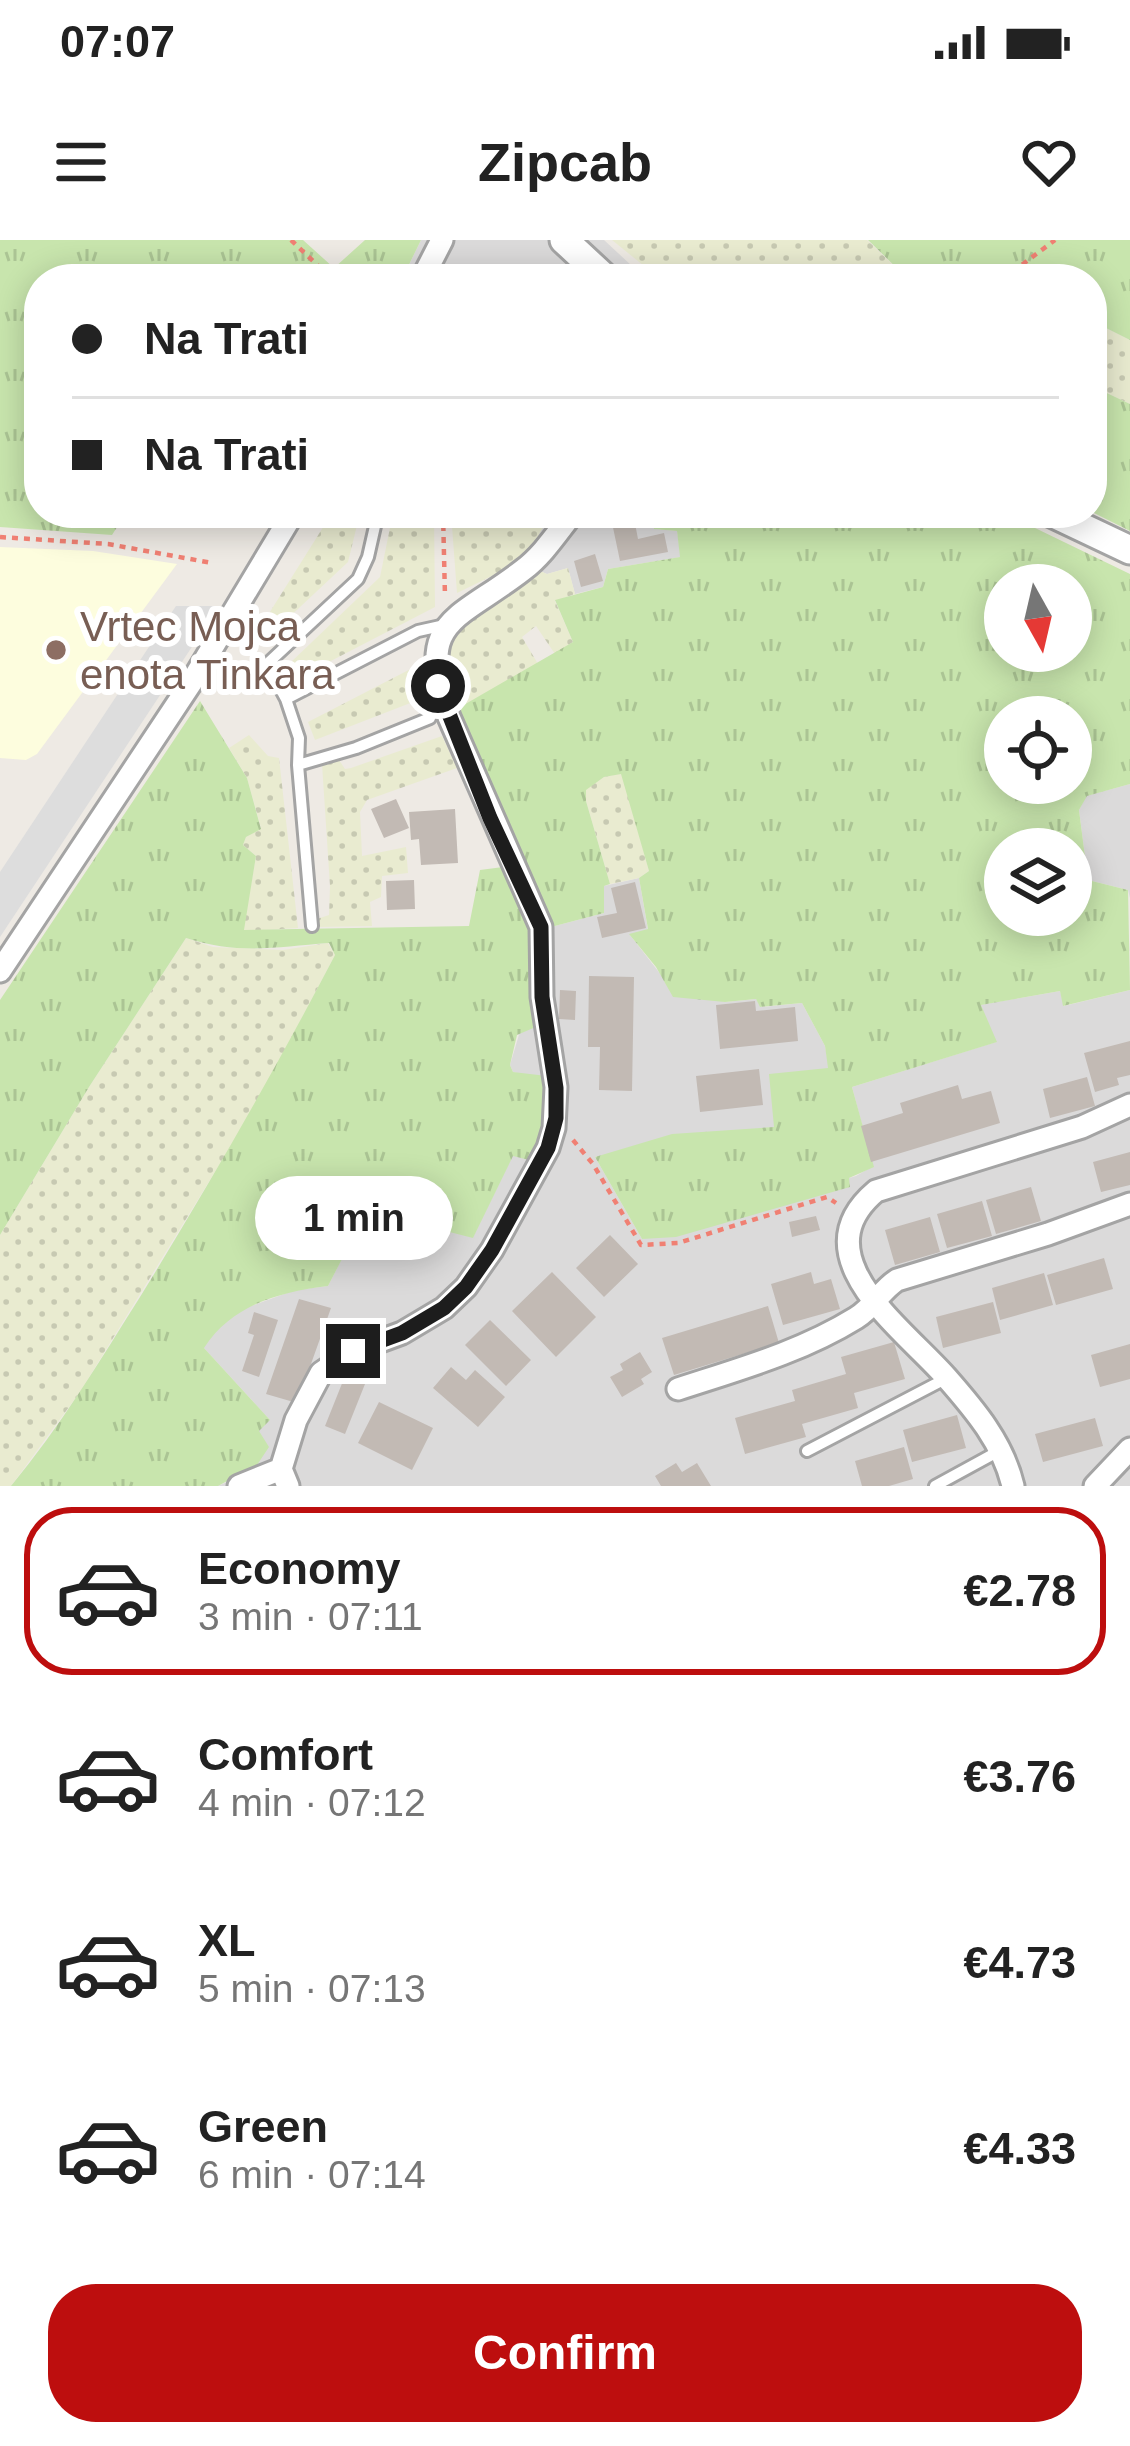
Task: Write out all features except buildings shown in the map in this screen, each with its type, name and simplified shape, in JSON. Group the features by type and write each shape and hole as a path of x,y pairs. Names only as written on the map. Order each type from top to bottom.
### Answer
{"street":[{"path":"564,240 590,264"},
{"path":"0,971 191,682 284,528"},
{"path":"239,1486 285,1478 296,1420 321,1373 353,1351 402,1333 466,1287 492,1250 554,1128 556,1088 542,997 541,927 490,818 438,686 435,660 445,626 524,570 560,528"},
{"path":"1084,528 1130,550"},
{"path":"1013,1486 1001,1449 947,1378 876,1305 850,1259 848,1230 862,1203 876,1191 1082,1127 1130,1105"},
{"path":"678,1388 789,1353 876,1305 884,1289 897,1280 1130,1204"},
{"path":"1095,1486 1130,1449"}],"lane":[{"path":"312,926 299,739 286,699 267,664 358,579 375,528"},
{"path":"286,699 418,631 445,626"},
{"path":"298,765 430,718"},
{"path":"807,1451 947,1378"},
{"path":"935,1486 1001,1449"}],"path":[{"path":"291,240 316,264"},
{"path":"1023,264 1055,240"},
{"path":"443,528 445,626"},
{"path":"0,537 107,544 212,563"},
{"path":"554,1128 578,1144 641,1245 678,1243 827,1197 836,1203 848,1230"}],"shaded area":[{"path":"421,240 604,240 630,264 409,264"},
{"path":"612,240 867,240 892,264 642,264"},
{"path":"1107,328 1130,340 1130,404 1107,393"},
{"path":"323,528 356,528 348,562 267,638 258,631"},
{"path":"390,528 434,528 435,607 300,677 290,663 380,577"},
{"path":"452,528 543,528 530,550 500,572 457,593"},
{"path":"541,528 655,528 677,531 681,557 608,569 603,587 575,594 568,568 547,574 538,570 530,550"},
{"name":"Vrtec Mojca enota Tinkara","path":"0,547 93,551 177,564 37,754 26,760 0,758"},
{"path":"568,568 575,594 555,601 573,642 555,654 536,626 522,637 538,664 455,710 445,684 445,655 458,622 538,570 547,574"},
{"path":"176,606 219,606 0,937 0,872"},
{"path":"428,660 431,695 315,740 308,722"},
{"path":"249,735 268,756 279,758 298,928 243,931 256,856 243,845 246,837 261,828 247,778 229,748"},
{"path":"442,736 457,768 367,800 360,812 362,856 406,847 408,873 382,876 381,897 370,902 372,926 317,927 317,919 329,915 330,886 322,764 339,760 345,769 351,768"},
{"path":"622,773 649,871 610,884 586,789 604,777"},
{"path":"1130,784 1130,898 1128,890 1092,881 1092,828 1081,828 1079,810 1082,804 1092,804 1092,794"},
{"path":"639,878 648,930 630,935 665,980 725,1002 756,999 761,1007 802,1003 825,1046 829,1068 774,1127 595,1157 642,1239 856,1176 873,1166 852,1087 996,1042 980,1005 1060,991 1064,1006 1130,990 1130,1486 218,1486 238,1477 269,1419 203,1347 217,1327 240,1310 295,1290 328,1286 366,1211 473,1237 513,1155 533,1077 513,1072 510,1065 551,927 604,913 604,886"},
{"path":"186,938 213,947 283,950 328,943 335,955 259,1100 80,1392 11,1486 0,1486 0,1235"}],"green space":[{"path":"0,240 303,240 330,264 24,264 24,528 116,528 112,535 0,527"},
{"path":"365,240 421,240 409,264 338,264"},
{"path":"868,240 1130,240 1130,340 1107,328 1107,264 893,264"},
{"path":"1107,393 1130,404 1130,531 1107,520"},
{"path":"654,528 1035,528 1130,574 1130,784 1092,795 1092,696 984,696 984,804 1082,804 1081,828 984,828 984,936 1092,936 1092,881 1128,890 1130,990 1063,1006 1060,991 981,1005 997,1042 852,1087 874,1167 849,1178 850,1187 676,1237 642,1239 595,1157 672,1134 774,1127 769,1074 828,1068 825,1046 802,1003 760,1007 756,999 725,1002 673,997 629,934 648,929 639,878 649,871 621,774 604,777 586,790 610,884 604,886 604,913 551,927 455,710 573,642 555,600 603,587 608,569 680,557 677,531"},
{"path":"200,701 247,778 261,829 246,837 243,845 256,856 244,930 469,926 480,870 503,867 530,915 538,1026 517,1035 510,1065 513,1072 547,1076 546,1124 533,1161 513,1156 473,1238 367,1211 328,1286 258,1303 215,1333 204,1348 270,1420 259,1431 269,1447 257,1465 218,1486 11,1486 78,1394 166,1255 335,955 329,943 240,948 186,938 0,1235 0,1000"}],"place":[{"name":"Vrtec Mojca enota Tinkara","path":"56,650"}],"route":[{"path":"353,1351 402,1333 444,1308 466,1287 548,1148 556,1118 542,997 541,927 490,818 438,686"}]}
